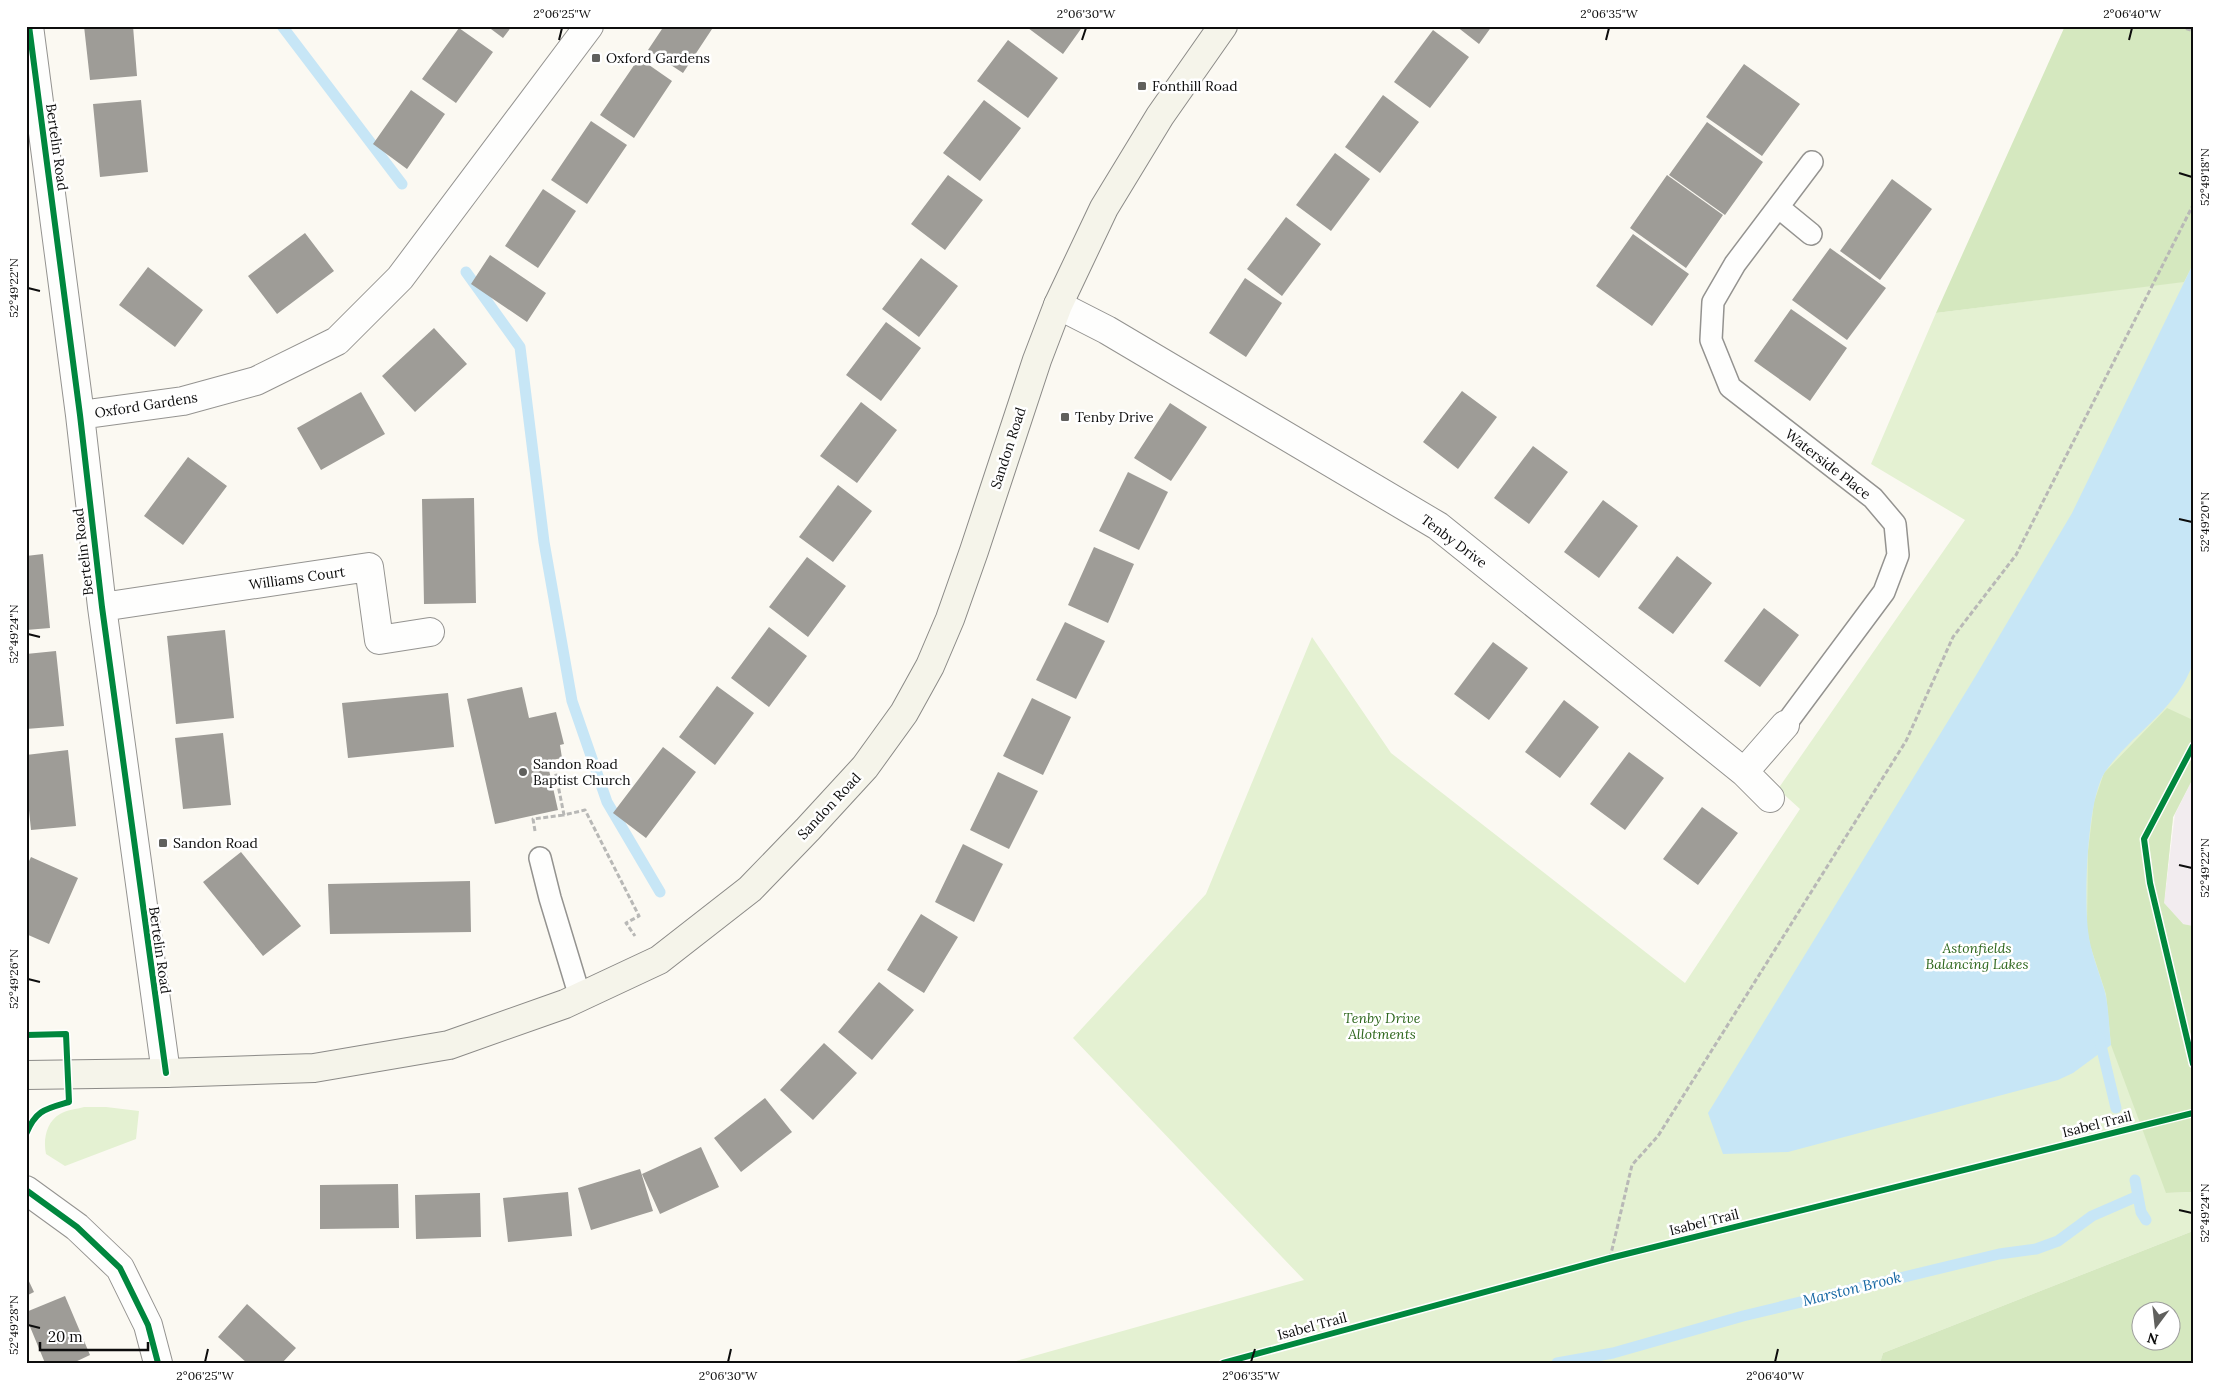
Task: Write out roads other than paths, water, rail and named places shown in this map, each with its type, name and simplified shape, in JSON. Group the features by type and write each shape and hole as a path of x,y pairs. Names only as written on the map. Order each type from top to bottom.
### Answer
{"main road":[{"name":"Sandon Road","path":"26,1075 314,1068 449,1045 565,1004 653,963 750,889 808,830 864,767 904,713 930,666 950,618 974,551 1037,360 1058,305 1104,208 1160,116 1223,26"}],"street":[{"name":"Bertelin Road","path":"28,26 80,415 102,607 166,1073"},
{"name":"Oxford Gardens","path":"80,415 183,401 256,381 337,341 400,278 589,26"},
{"name":"Tenby Drive","path":"1058,305 1107,330 1438,526 1744,772 1770,798"},
{"name":"Williams Court","path":"102,607 369,568 379,640 430,632"},
{"path":"1744,772 1785,725"},
{"path":"26,1190 77,1227 120,1268 148,1325 158,1363"}],"lane":[{"name":"Waterside Place","path":"1785,725 1884,592 1898,555 1895,524 1873,498 1730,387 1711,340 1713,302 1735,264 1812,162"},
{"path":"1778,207 1811,234"},
{"path":"540,858 580,997"}],"water":[{"name":"Astonfields Balancing Lakes","path":"2193,264 2193,663 2186,680 2165,708 2128,745 2105,772 2094,803 2088,848 2086,895 2088,930 2105,992 2111,1045 2073,1073 2058,1080 1788,1152 1723,1154 1708,1113 1975,677 2072,513"}],"waterway":[{"path":"282,26 402,184"},
{"path":"466,272 520,347 544,542 572,701 607,802 660,892"},
{"name":"Marston Brook","path":"2099,1037 2116,1108"},
{"name":"Marston Brook","path":"1557,1363 1613,1353 1743,1316 1999,1254 2036,1249 2058,1241 2092,1216 2138,1196 2135,1180"},
{"name":"Marston Brook","path":"2138,1196 2141,1212 2146,1220"}],"place":[{"name":"Oxford Gardens","path":"596,58"},
{"name":"Fonthill Road","path":"1142,86"},
{"name":"Tenby Drive","path":"1065,417"},
{"name":"Sandon Road Baptist Church","path":"523,772"},
{"name":"Sandon Road","path":"163,843"}],"park label":[{"name":"Tenby Drive Allotments","path":"1382,1026"}]}
